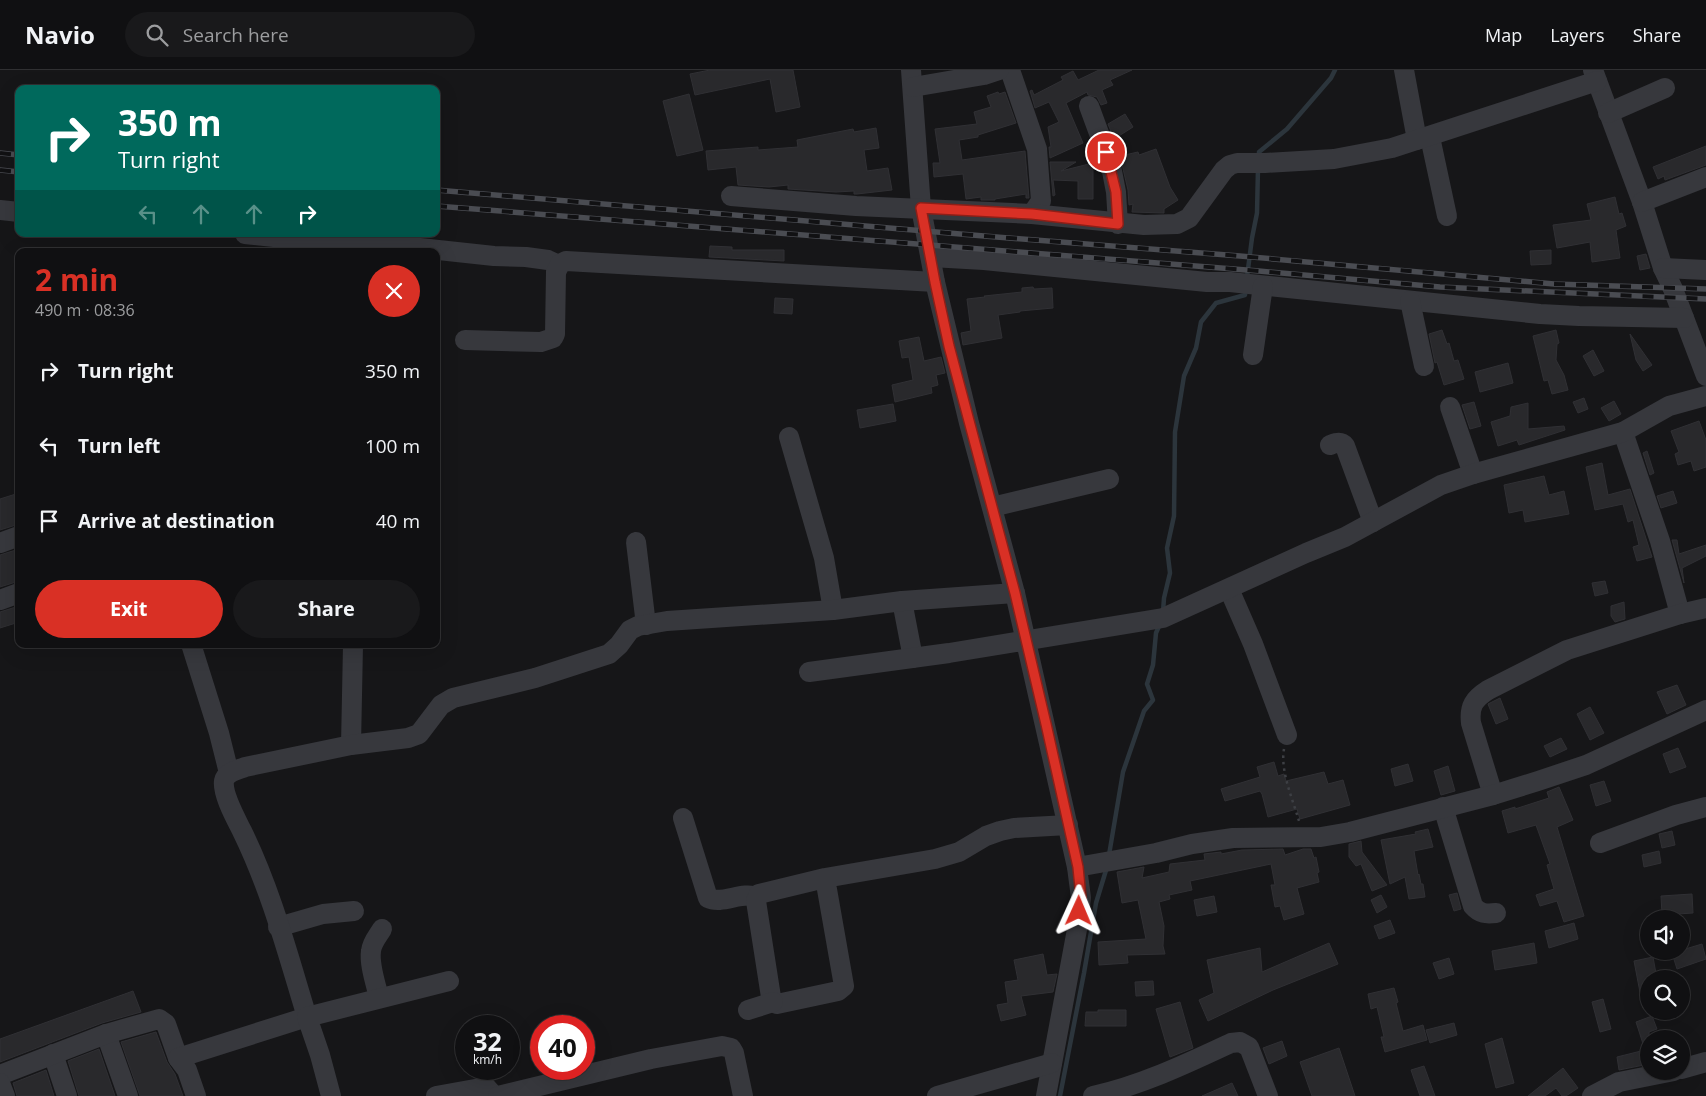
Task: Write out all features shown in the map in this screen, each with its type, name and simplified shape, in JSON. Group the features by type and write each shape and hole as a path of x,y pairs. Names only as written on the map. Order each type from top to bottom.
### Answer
{"street":[{"path":"999,70 984,75 912,78 921,208 935,282 967,415 1015,593 1068,826 1096,863"},
{"path":"1010,70 1037,149 1042,201 1032,214"},
{"path":"1404,70 1446,216"},
{"path":"731,196 856,206 1032,214 1144,226 1177,224 1189,218 1224,170 1230,165 1237,163 1334,159 1392,148 1595,76 1642,202 1663,268 1673,289 1706,376"},
{"path":"1608,113 1665,88"},
{"path":"1089,106 1111,166 1116,192 1118,224"},
{"path":"1642,202 1706,177"},
{"path":"0,210 15,212"},
{"path":"274,237 420,248"},
{"path":"440,250 494,256 526,257 548,260 559,265"},
{"path":"931,257 984,260 1207,282 1230,282 1570,316 1684,318"},
{"path":"466,340 541,342 554,338 556,272 559,265 566,261 935,282"},
{"path":"1663,268 1706,270"},
{"path":"1253,355 1260,286"},
{"path":"1410,301 1424,366"},
{"path":"808,672 913,658 1163,618 1345,537 1441,485 1473,474 1568,449 1623,432 1669,406 1706,396"},
{"path":"1450,407 1473,474"},
{"path":"1623,432 1660,541 1680,614"},
{"path":"789,437 824,558 833,610"},
{"path":"1330,445 1339,442 1345,446 1373,522"},
{"path":"992,507 1109,480"},
{"path":"0,544 15,538"},
{"path":"636,542 646,625"},
{"path":"1229,589 1253,644 1287,736"},
{"path":"331,1096 320,1055 266,887 233,813 225,790 224,780 229,773 245,767 351,745 408,738 418,734 441,705 453,698 536,678 602,657 614,650 630,630 638,626 673,621 833,610 902,601 1015,593"},
{"path":"0,600 15,594"},
{"path":"902,601 913,658"},
{"path":"1493,795 1471,723 1470,713 1472,704 1478,696 1567,650 1680,614 1706,608"},
{"path":"192,648 219,733 229,773"},
{"path":"351,745 353,648"},
{"path":"1096,863 1233,838 1321,837 1350,832 1493,795 1586,764 1706,710"},
{"path":"1600,843 1676,815 1706,807"},
{"path":"1443,808 1472,906 1478,912 1484,914 1496,913"},
{"path":"683,818 708,898 716,900 746,895 757,897"},
{"path":"773,1002 756,901 757,897 764,891 825,878 935,859 959,852 1000,830 1068,826"},
{"path":"1046,1096 1081,898 1096,863"},
{"path":"748,1010 773,1002 777,1004 838,991 844,986 825,878"},
{"path":"278,927 323,914 354,911"},
{"path":"379,998 371,960 371,951 382,929"},
{"path":"178,1058 307,1017 449,981"},
{"path":"0,1075 106,1034 159,1019 166,1024 178,1058 187,1070 196,1096"},
{"path":"106,1034 128,1096"},
{"path":"1093,1096 1132,1086 1174,1070 1232,1043 1240,1042 1249,1047 1268,1096"},
{"path":"498,1096 651,1059 722,1046 731,1048 734,1053 743,1096"},
{"path":"53,1054 67,1096"},
{"path":"937,1096 1052,1062"},
{"path":"1690,1066 1706,1062"},
{"path":"1592,1096 1619,1082 1640,1078"},
{"path":"0,1083 5,1096"},
{"path":"426,1096 486,1087 494,1096"}],"path":[{"path":"1287,736 1282,758 1303,837"}],"building":[{"path":"710,70 793,70 800,107 776,112 770,79 695,95 690,74"},
{"path":"1099,70 1132,70 1110,80 1113,85 1102,90 1107,103 1101,105 1097,97 1088,95 1087,92 1066,103 1083,143 1050,158 1049,147 1051,147 1048,127 1059,122 1049,102 1035,108 1030,91 1032,90 1034,95 1063,80 1061,77 1073,71 1078,80"},
{"path":"998,92 999,94 1005,92 1016,123 978,135 978,137 959,140 962,160 1025,151 1029,198 1026,198 1026,194 995,200 981,200 981,197 966,199 963,174 934,177 933,163 940,163 935,129 977,124 974,112 991,107 987,96"},
{"path":"689,94 703,150 677,156 663,101"},
{"path":"1125,114 1133,127 1114,139 1108,124"},
{"path":"876,128 879,148 864,150 867,171 888,168 892,190 854,194 854,191 836,192 788,189 788,185 769,187 738,185 736,167 708,170 706,151 758,147 758,150 798,147 797,140 853,129 854,132"},
{"path":"1706,146 1706,165 1665,180 1664,176 1658,179 1653,167"},
{"path":"1156,149 1170,187 1178,200 1164,209 1164,213 1132,212 1133,204 1129,205 1128,190 1120,156 1138,152 1139,155"},
{"path":"1050,162 1076,162 1061,171 1093,163 1093,199 1078,199 1078,181 1053,180 1055,195 1053,196"},
{"path":"1615,197 1619,214 1622,213 1626,226 1616,230 1620,258 1592,262 1590,242 1557,248 1553,225 1591,220 1587,204"},
{"path":"710,246 732,247 732,250 784,250 784,261 709,257"},
{"path":"1551,250 1551,264 1531,265 1530,251"},
{"path":"1646,254 1650,268 1640,270 1637,256"},
{"path":"1033,287 1034,289 1052,288 1053,308 998,315 1002,338 963,345 961,333 971,331 967,299 1022,292 1022,288"},
{"path":"775,298 793,299 792,314 774,313"},
{"path":"1442,330 1447,344 1449,343 1454,361 1458,360 1464,379 1444,385 1437,362 1435,363 1429,334"},
{"path":"1556,330 1559,343 1557,344 1556,360 1564,375 1568,390 1552,394 1548,380 1544,381 1533,336"},
{"path":"1630,334 1652,365 1643,371 1636,360"},
{"path":"919,337 924,361 941,357 945,373 936,375 938,385 931,387 932,393 895,402 892,385 913,380 909,357 902,358 899,341"},
{"path":"1593,350 1604,371 1594,376 1583,356"},
{"path":"1508,363 1513,383 1480,392 1475,372"},
{"path":"1584,398 1588,409 1578,413 1573,402"},
{"path":"1614,401 1621,414 1609,421 1601,408"},
{"path":"1474,402 1481,426 1470,429 1462,405"},
{"path":"1528,403 1528,429 1564,426 1565,430 1519,445 1517,440 1498,446 1491,422 1510,416 1511,407"},
{"path":"893,404 896,421 860,428 857,410"},
{"path":"1699,421 1706,440 1706,467 1694,471 1691,461 1678,465 1675,454 1679,452 1671,431"},
{"path":"1647,451 1654,473 1650,475 1643,453"},
{"path":"1602,463 1608,495 1630,489 1652,557 1637,561 1633,547 1639,545 1633,520 1628,522 1623,504 1595,510 1586,467"},
{"path":"1544,476 1549,495 1564,491 1569,514 1525,522 1523,510 1509,513 1504,485"},
{"path":"1673,491 1677,503 1661,508 1657,496"},
{"path":"15,494 15,525 0,530 0,499"},
{"path":"1672,540 1677,540 1679,554 1706,545 1706,556 1682,568 1684,583"},
{"path":"15,550 15,582 0,587 0,555"},
{"path":"1605,581 1608,593 1595,596 1592,583"},
{"path":"1624,602 1625,619 1615,622 1611,616 1611,606"},
{"path":"15,607 15,623 0,628 0,612"},
{"path":"1677,685 1686,705 1667,714 1657,692"},
{"path":"1500,698 1508,719 1496,724 1488,704"},
{"path":"1590,707 1604,733 1590,740 1577,714"},
{"path":"1561,738 1567,749 1550,757 1544,746"},
{"path":"1678,748 1686,767 1670,773 1663,754"},
{"path":"1274,762 1278,776 1284,774 1286,781 1324,772 1328,784 1343,780 1350,805 1300,819 1297,809 1268,817 1260,791 1225,801 1221,789 1260,777 1257,767"},
{"path":"1408,764 1413,781 1395,786 1391,769"},
{"path":"1448,766 1455,791 1441,795 1434,771"},
{"path":"1604,781 1611,801 1596,806 1590,785"},
{"path":"1559,787 1573,820 1557,827 1584,916 1564,922 1557,901 1540,906 1536,895 1554,889 1547,865 1550,864 1536,825 1508,833 1502,811 1515,807 1515,809 1549,798 1547,792"},
{"path":"1428,829 1433,847 1414,851 1418,875 1421,884 1423,884 1425,897 1409,899 1405,877 1390,884 1381,840 1416,834 1415,832"},
{"path":"1672,831 1675,845 1662,848 1659,834"},
{"path":"1361,841 1362,852 1387,885 1372,891 1361,864 1356,866 1349,857 1349,844"},
{"path":"1283,849 1285,855 1303,849 1311,849 1314,858 1316,857 1319,882 1297,888 1304,914 1284,920 1280,906 1275,907 1271,885 1275,885 1271,864 1190,881 1192,890 1169,895 1170,899 1159,902 1164,926 1163,946 1165,954 1127,955 1128,963 1099,965 1098,942 1146,939 1138,900 1122,903 1117,872 1144,867 1142,878 1169,872 1170,864 1205,860 1204,854 1221,852 1221,854 1242,850"},
{"path":"1659,851 1661,863 1644,867 1642,855"},
{"path":"1457,893 1461,909 1454,911 1449,895"},
{"path":"1692,894 1693,913 1690,913 1690,910 1662,910 1661,896"},
{"path":"1381,895 1387,907 1377,913 1371,900"},
{"path":"1214,896 1217,912 1197,916 1194,900"},
{"path":"1390,920 1395,933 1379,939 1374,926"},
{"path":"1574,923 1578,939 1549,948 1545,931"},
{"path":"1329,943 1338,964 1273,990 1208,1021 1199,1000 1214,993 1207,960 1260,948 1262,972"},
{"path":"1534,943 1537,963 1495,970 1492,951"},
{"path":"1702,944 1706,959 1677,969 1674,960 1690,960 1690,948"},
{"path":"1043,954 1047,975 1057,974 1053,992 1021,996 1026,1015 1001,1021 997,1005 1008,1003 1005,982 1018,980 1014,960"},
{"path":"1449,958 1454,974 1439,979 1433,963"},
{"path":"1654,960 1655,970 1640,970 1640,992 1634,961"},
{"path":"1153,981 1154,995 1136,996 1135,982"},
{"path":"1394,988 1403,1031 1423,1025 1427,1040 1385,1052 1381,1037 1384,1037 1377,1007 1371,1009 1368,994"},
{"path":"133,991 141,1012 102,1023 0,1062 0,1039"},
{"path":"1603,999 1611,1029 1600,1032 1592,1002"},
{"path":"1180,1002 1193,1048 1170,1057 1156,1009"},
{"path":"1098,1010 1126,1010 1126,1026 1085,1026 1086,1012 1098,1012"},
{"path":"1654,1020 1657,1029 1640,1030 1640,1034 1636,1022"},
{"path":"1454,1023 1457,1035 1430,1043 1426,1030"},
{"path":"156,1032 167,1062 175,1074 183,1096 140,1096 121,1042"},
{"path":"1502,1038 1514,1083 1496,1088 1485,1044"},
{"path":"1282,1041 1287,1056 1269,1064 1263,1048"},
{"path":"1339,1048 1355,1096 1312,1096 1300,1062"},
{"path":"99,1049 115,1096 79,1096 68,1061"},
{"path":"1640,1051 1640,1066 1619,1070 1617,1057"},
{"path":"1424,1066 1435,1096 1420,1096 1411,1070"},
{"path":"1563,1068 1578,1088 1566,1096 1562,1096 1556,1088 1545,1096 1528,1096"},
{"path":"46,1070 54,1096 17,1096 13,1083"},
{"path":"1232,1083 1238,1096 1202,1096"}],"waterway":[{"path":"1259,158 1259,152 1287,129 1331,78 1335,70"},
{"path":"1247,277 1257,213 1258,168"},
{"path":"1163,612 1170,573 1167,548 1174,516 1175,432 1184,376 1196,348 1201,322 1216,303 1245,295 1246,288"},
{"path":"1109,855 1123,772 1144,711 1153,700 1147,684 1153,665 1156,633 1160,624"},
{"path":"1060,1096 1096,903 1107,867"}],"railway":[{"path":"0,153 15,155"},
{"path":"0,170 15,172"},
{"path":"440,190 1240,256 1554,284 1706,289"},
{"path":"440,206 1440,287 1706,299"}],"route":[{"path":"1079,911 1081,898 1078,867 1046,724 1015,593 949,346 921,208 1032,214 1118,224 1116,192 1106,152"}]}
